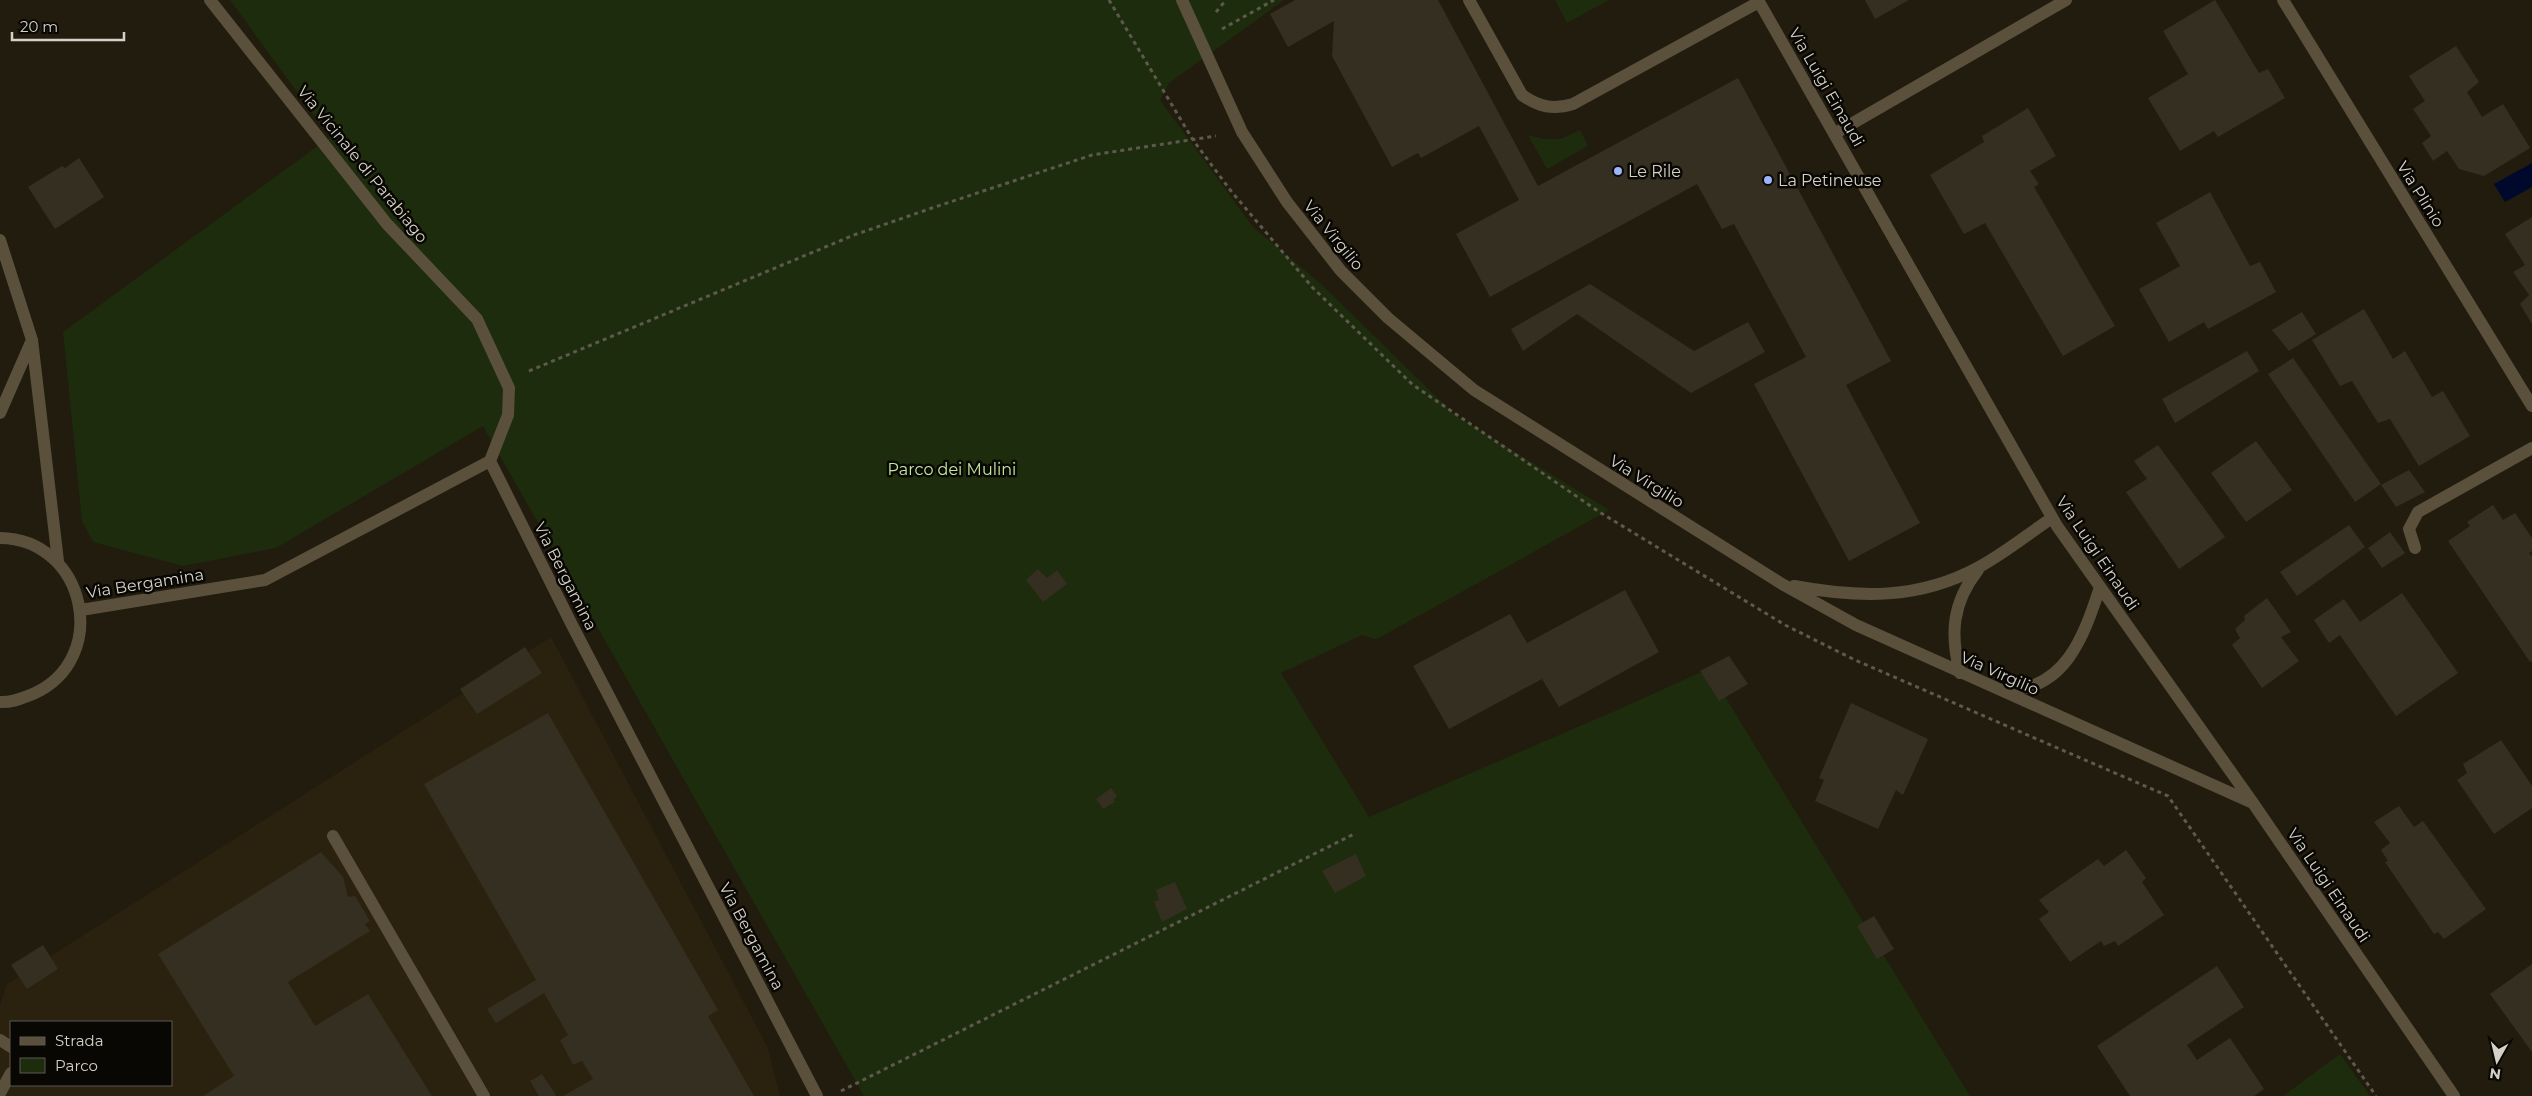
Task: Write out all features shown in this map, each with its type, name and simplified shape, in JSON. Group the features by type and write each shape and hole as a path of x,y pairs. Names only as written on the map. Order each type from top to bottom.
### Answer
{"street":[{"name":"Via Vicinale di Parabiago","path":"210,0 387,224 477,319 509,388 508,415 490,461"},
{"name":"Via Virgilio","path":"1182,0 1242,132 1287,202 1341,271 1432,356 1474,390 1782,584 1866,630 2253,803"},
{"path":"1469,0 1522,94 1532,102 1551,108 1573,104 1759,1"},
{"path":"1834,134 2066,0"},
{"name":"Via Plinio","path":"2283,0 2532,406"},
{"name":"Via Luigi Einaudi","path":"1759,1 2052,518 2253,803 2454,1096"},
{"path":"0,240 32,340 58,561"},
{"path":"0,413 32,340"},
{"path":"2415,548 2408,529 2418,512 2532,448"},
{"name":"Via Bergamina","path":"81,610 265,580 490,461 576,634 817,1096"},
{"path":"1782,584 1858,596 1921,589 1953,580 1980,566 2052,518"},
{"path":"0,538 14,538 34,544 58,561 73,582 81,610 78,643 66,668 44,689 1,705"},
{"path":"1960,673 1954,640 1955,620 1965,586 1980,566"},
{"path":"1998,690 2015,690 2032,686 2048,678 2061,668 2084,632 2100,586"},
{"path":"333,836 484,1096"},
{"path":"0,1093 10,1074"}],"path":[{"path":"1200,42 1274,0"},
{"path":"504,379 554,362 854,235 1035,173 1092,156 1242,132"},
{"path":"1785,625 1855,660 2168,796 2376,1096"},
{"path":"832,1096 1354,834"}],"shaded area":[{"path":"551,637 768,1048 780,1096 0,1096 0,1005 7,984"}],"green space":[{"name":"Parco dei Mulini","path":"230,0 1284,0 1169,83 1160,100 1253,227 1321,284 1455,415 1609,510 1379,638 1375,639 1362,635 1281,673 1369,817 1708,669 1970,1096 864,1096 483,426 276,548 183,566 93,542 82,521 63,332 330,137"},
{"path":"1555,0 1609,0 1567,23"},
{"path":"1580,130 1588,146 1547,169 1528,135 1544,139 1561,139"},
{"path":"2340,1054 2370,1096 2283,1096"}],"water":[{"path":"2532,163 2532,187 2505,202 2494,184"}],"building":[{"path":"1295,0 1438,0 1538,186 1738,78 1891,361 1846,385 1920,523 1849,561 1754,384 1806,357 1734,224 1722,229 1697,184 1490,297 1456,234 1519,200 1479,126 1421,158 1418,153 1392,167 1332,56 1334,21 1288,47 1270,14"},
{"path":"1865,0 1909,0 1875,19"},
{"path":"2215,0 2259,73 2268,69 2285,98 2218,137 2214,131 2180,151 2148,98 2188,74 2163,31"},
{"path":"2456,46 2479,82 2467,92 2482,117 2503,104 2530,148 2484,176 2459,169 2447,151 2433,161 2422,143 2431,136 2413,109 2425,101 2409,76"},
{"path":"2028,108 2056,156 2030,171 2039,184 2034,187 2115,326 2063,356 1985,223 1964,234 1930,175 1984,142 1982,136"},
{"path":"79,158 104,197 55,229 28,187 62,166 65,168"},
{"path":"2210,192 2250,266 2260,262 2276,292 2208,329 2204,322 2169,342 2139,289 2180,266 2156,223"},
{"path":"2532,217 2532,324 2520,304 2529,295 2513,272 2525,265 2505,234"},
{"path":"1590,284 1694,351 1748,322 1765,352 1691,393 1577,314 1523,351 1511,329"},
{"path":"2364,309 2393,359 2405,351 2432,397 2443,391 2470,436 2419,466 2390,419 2378,423 2352,381 2340,386 2312,340"},
{"path":"2302,312 2316,334 2289,351 2272,330"},
{"path":"2247,351 2259,371 2175,423 2162,399"},
{"path":"2293,358 2381,484 2355,502 2268,374"},
{"path":"2256,441 2292,490 2246,522 2211,473"},
{"path":"2158,445 2225,537 2179,569 2126,492 2147,479 2134,461"},
{"path":"2409,470 2425,492 2396,507 2381,485"},
{"path":"2493,505 2503,520 2515,513 2532,538 2532,551 2529,553 2532,557 2532,661 2530,662 2448,541 2470,526 2467,522"},
{"path":"2349,525 2365,547 2297,596 2280,572"},
{"path":"2390,532 2405,553 2382,568 2368,548"},
{"path":"1038,569 1047,578 1057,570 1067,584 1043,602 1026,580"},
{"path":"1625,590 1659,652 1559,707 1542,679 1449,729 1413,666 1510,614 1527,643"},
{"path":"2402,593 2458,673 2396,716 2340,635 2329,643 2314,620 2344,599 2360,622"},
{"path":"2267,598 2291,632 2281,637 2299,661 2262,688 2232,645 2240,638 2235,629 2245,620 2244,616"},
{"path":"525,647 542,673 477,714 460,689"},
{"path":"1729,656 1748,684 1719,701 1700,671"},
{"path":"1851,703 1928,739 1903,795 1896,790 1878,829 1815,801 1824,780 1819,778"},
{"path":"548,713 718,1010 708,1016 754,1096 563,1096 593,1079 582,1061 573,1065 560,1040 568,1035 544,993 496,1023 487,1009 536,980 424,784"},
{"path":"2501,740 2532,786 2532,808 2494,834 2457,780 2467,773 2463,764"},
{"path":"1111,788 1117,796 1113,800 1115,802 1103,809 1096,799"},
{"path":"2399,806 2414,827 2423,821 2486,909 2444,939 2438,932 2434,934 2385,862 2388,861 2381,850 2390,843 2374,822"},
{"path":"2126,850 2146,878 2142,882 2164,915 2118,946 2115,941 2104,946 2101,941 2070,962 2039,919 2049,912 2039,900 2098,859 2104,866"},
{"path":"321,852 343,877 348,897 355,896 370,921 365,924 370,931 288,982 315,1026 368,994 432,1096 203,1096 234,1076 158,954"},
{"path":"1356,854 1366,876 1335,893 1322,871"},
{"path":"1175,882 1187,909 1162,922 1154,902 1159,900 1156,890"},
{"path":"1874,916 1894,949 1877,959 1857,926"},
{"path":"43,945 58,969 27,989 11,965"},
{"path":"2532,964 2532,1052 2490,994"},
{"path":"2217,966 2244,1007 2187,1045 2197,1060 2230,1038 2264,1089 2254,1096 2130,1096 2097,1046"},
{"path":"542,1074 556,1095 539,1096 530,1081"}],"place":[{"name":"Le Rile","path":"1618,171"},
{"name":"La Petineuse","path":"1768,180"}]}
